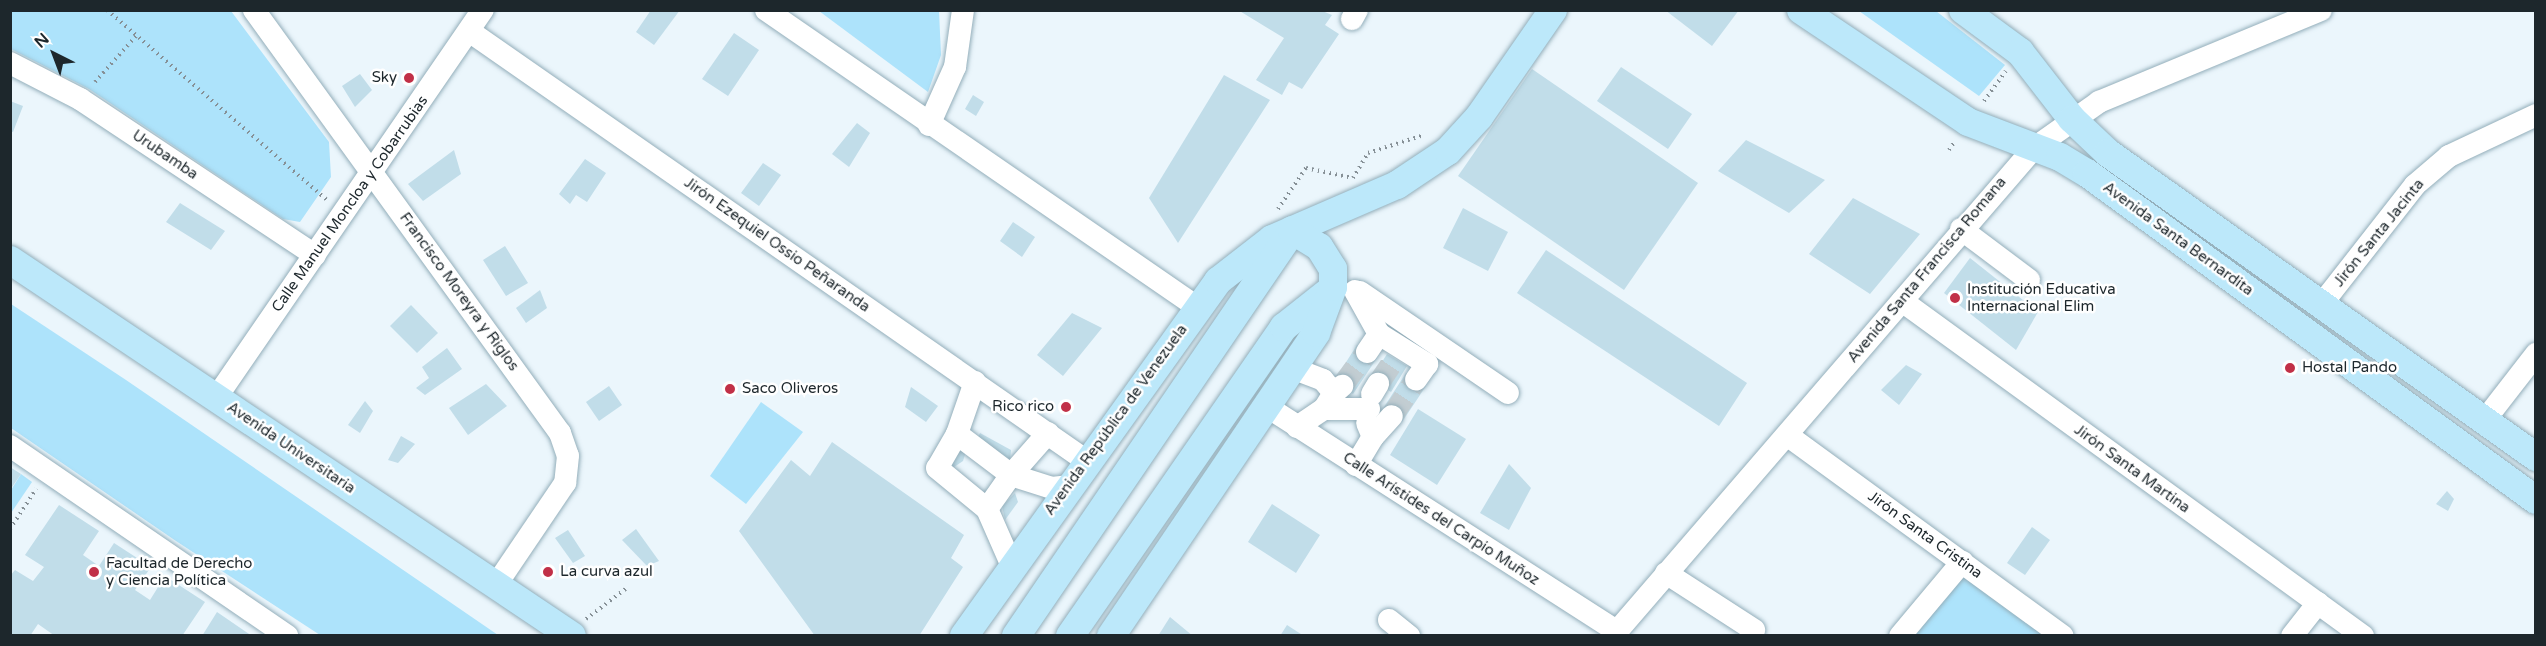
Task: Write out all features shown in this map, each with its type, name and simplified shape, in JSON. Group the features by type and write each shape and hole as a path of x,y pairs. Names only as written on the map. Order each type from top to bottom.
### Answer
{"main road":[{"name":"Avenida República de Venezuela","path":"964,636 1085,460 1197,307 1248,253 1283,223 1397,185 1448,151 1479,117 1553,10"},
{"name":"Avenida Santa Bernardita","path":"1801,10 1968,122 2034,148 2088,173 2535,500"},
{"name":"Avenida Santa Bernardita","path":"1963,10 2020,52 2072,118 2108,153 2535,457"},
{"path":"1016,636 1101,513 1283,223 1328,256 1347,290"},
{"name":"Avenida Universitaria","path":"10,260 496,585 579,627"},
{"path":"1111,636 1347,290"},
{"path":"1070,636 1284,327 1347,290"}],"street":[{"name":"Francisco Moreyra y Riglos","path":"254,10 372,172 566,448 568,464 561,492 496,585"},
{"name":"Calle Manuel Moncloa y Cobarrubias","path":"216,398 483,10"},
{"path":"766,10 929,125 1197,307"},
{"path":"929,125 955,67 963,10"},
{"name":"Avenida Santa Francisca Romana","path":"1615,633 1902,302 1961,229 2034,148 2072,118 2099,102 2321,10"},
{"name":"Jirón Ezequiel Ossio Peñaranda","path":"469,31 1085,460"},
{"name":"Urubamba","path":"10,63 80,99 315,255"},
{"name":"Jirón Santa Jacinta","path":"2321,305 2415,185 2449,156 2535,115"},
{"path":"1961,229 2029,280"},
{"path":"1347,290 1373,343 1427,364 1416,380"},
{"path":"1347,290 1508,393"},
{"name":"Jirón Santa Martina","path":"1902,302 2363,636"},
{"path":"2484,421 2535,354"},
{"path":"1292,368 1323,380 1333,396 1392,416"},
{"path":"975,382 957,434 937,468 987,509 1012,566"},
{"path":"1297,427 1333,396"},
{"name":"Calle Arístides del Carpio Muñoz","path":"1266,406 1615,633"},
{"path":"1356,465 1372,409"},
{"path":"987,509 1011,475 1048,433"},
{"path":"957,434 1011,475 1052,488 1068,486"},
{"name":"Jirón Santa Cristina","path":"1787,435 2063,636"},
{"path":"10,446 280,633"},
{"path":"1900,636 1962,562"},
{"path":"1666,573 1754,630"},
{"path":"2292,636 2318,603"},
{"path":"1389,620 1409,636"}],"path":[{"path":"107,10 343,214"},
{"path":"80,99 136,36"},
{"path":"1980,107 2009,67"},
{"path":"1283,223 1306,168 1353,178 1368,153 1434,132"},
{"path":"1949,150 1954,141"},
{"path":"10,529 48,471"},
{"path":"579,627 628,586"}],"shaded area":[{"path":"10,11 231,11 329,142 331,177 300,222 283,219 89,89 11,49"},
{"path":"819,11 939,11 941,55 928,92"},
{"path":"1859,11 1936,11 2005,65 1979,96"},
{"path":"11,304 498,635 320,635 176,541 11,428"},
{"path":"761,402 803,432 746,504 710,476"},
{"path":"21,474 32,482 11,513 11,490"},
{"path":"1961,574 2045,636 1904,636"}],"building":[{"path":"651,10 680,10 654,45 636,32"},
{"path":"1238,10 1320,10 1332,15 1325,25 1339,34 1302,89 1289,82 1282,95 1256,80 1284,38"},
{"path":"1665,10 1739,10 1712,46"},
{"path":"734,33 759,50 728,96 702,79"},
{"path":"1621,67 1692,114 1668,149 1597,101"},
{"path":"1532,69 1698,183 1624,290 1458,176"},
{"path":"360,74 372,90 355,107 342,86"},
{"path":"1224,75 1270,100 1178,243 1149,198"},
{"path":"973,95 984,102 976,116 965,109"},
{"path":"10,101 23,106 13,132 10,131"},
{"path":"857,123 870,133 849,167 832,154"},
{"path":"1746,140 1825,180 1789,213 1718,171"},
{"path":"454,150 461,174 423,201 408,184"},
{"path":"585,159 606,173 587,202 576,195 570,204 559,194"},
{"path":"763,163 781,175 759,206 741,193"},
{"path":"1853,198 1920,234 1870,294 1809,254"},
{"path":"180,203 225,231 211,250 166,222"},
{"path":"1463,208 1508,232 1488,271 1443,248"},
{"path":"1013,222 1035,237 1022,257 1000,241"},
{"path":"505,246 528,283 506,296 483,260"},
{"path":"1546,250 1747,383 1719,426 1517,293"},
{"path":"1970,258 2038,312 2016,350 1944,293"},
{"path":"540,290 547,308 526,323 516,308"},
{"path":"411,305 438,333 417,353 390,326"},
{"path":"1072,313 1102,328 1063,376 1037,355"},
{"path":"1357,345 1377,358 1353,394 1334,381"},
{"path":"447,348 462,369 425,395 416,388 429,378 422,367"},
{"path":"1387,354 1407,366 1391,392 1371,379"},
{"path":"1906,365 1922,374 1899,405 1881,390"},
{"path":"1406,373 1426,386 1402,422 1382,410"},
{"path":"486,384 507,406 468,435 449,408"},
{"path":"609,386 622,405 599,421 586,402"},
{"path":"911,387 938,406 926,422 905,407"},
{"path":"365,401 373,411 360,433 348,425"},
{"path":"1418,409 1466,439 1437,485 1390,455"},
{"path":"980,433 1011,450 1010,460 978,437"},
{"path":"401,436 415,444 398,463 388,460"},
{"path":"832,442 964,535 951,558 963,567 919,636 815,636 739,531 791,460 810,476"},
{"path":"967,448 963,461 951,469 954,449"},
{"path":"1509,464 1531,488 1509,530 1480,513"},
{"path":"10,467 21,474 10,490"},
{"path":"2447,491 2454,499 2448,511 2436,504"},
{"path":"1015,493 1018,502 1005,520 1002,506"},
{"path":"1272,504 1320,535 1296,573 1248,542"},
{"name":"Facultad de Derecho y Ciencia Política","path":"59,505 99,531 83,555 99,566 114,543 151,567 135,590 150,600 165,576 205,602 182,636 55,636 38,624 30,636 10,636 10,576 15,570 33,581 44,567 25,555"},
{"path":"2032,527 2050,540 2025,575 2007,563"},
{"path":"636,529 659,561 647,566 622,540"},
{"path":"568,530 585,556 573,563 555,538"},
{"path":"217,612 252,636 202,636"},
{"path":"1170,617 1193,636 1158,636"},
{"path":"1287,625 1304,636 1280,636"}],"tunnel":[{"path":"1342,386 1367,352"},
{"path":"1378,384 1395,359"},
{"path":"1392,416 1416,380"}],"place":[{"name":"Sky","path":"409,78"},
{"name":"Institución Educativa Internacional Elim","path":"1955,298"},
{"name":"Hostal Pando","path":"2290,368"},
{"name":"Saco Oliveros","path":"730,389"},
{"name":"Rico rico","path":"1066,407"},
{"name":"Facultad de Derecho y Ciencia Política","path":"94,572"},
{"name":"La curva azul","path":"548,572"}]}
